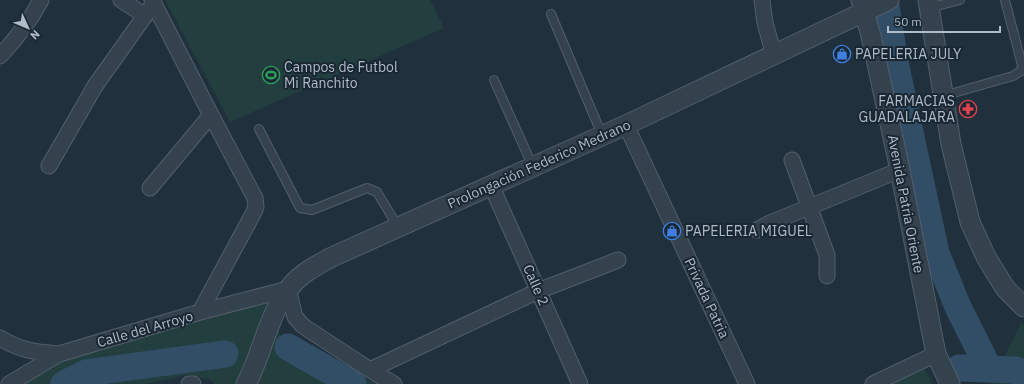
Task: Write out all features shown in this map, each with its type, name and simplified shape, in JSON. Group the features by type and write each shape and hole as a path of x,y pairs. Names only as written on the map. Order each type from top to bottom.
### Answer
{"street":[{"path":"0,56 18,35 41,0"},
{"path":"121,0 144,15"},
{"path":"762,0 765,23 774,55"},
{"path":"49,166 95,86 153,1"},
{"path":"153,1 256,202 254,212 200,312"},
{"name":"Prolongación Federico Medrano","path":"249,379 271,321 288,289 304,273 326,260 626,125 774,55 873,4"},
{"name":"Avenida Patria Oriente","path":"873,4 871,36 900,170 936,354 950,384"},
{"path":"928,4 951,144 970,222 986,257 1005,288 1024,307"},
{"path":"150,188 211,115"},
{"name":"Privada Patria","path":"626,125 747,384"},
{"path":"792,160 808,208 827,255 827,276"},
{"path":"757,230 900,170"},
{"name":"Calle 2","path":"491,185 580,384"},
{"path":"370,370 538,291 618,260"},
{"path":"288,289 295,316 303,326 394,384"},
{"name":"Calle del Arroyo","path":"9,384 59,354 200,312 288,289"},
{"path":"0,338 15,347 32,352 59,354"},
{"path":"873,384 936,354"}],"lane":[{"path":"928,4 960,0"},
{"path":"943,96 1013,76 1020,71 1022,66 1006,0"},
{"path":"551,14 602,136"},
{"path":"494,80 533,167"},
{"path":"259,129 300,208 312,210 367,188 377,192 398,227"}],"green space":[{"name":"Campos de Futbol Mi Ranchito","path":"165,0 430,0 444,28 230,122"},
{"path":"264,299 281,336 376,384 214,384 211,380 188,375 146,384 23,384 66,358"},
{"path":"1021,323 1024,326 1024,384 991,384"},
{"path":"924,366 932,384 885,384"}],"waterway":[{"path":"885,0 895,62 936,253 958,307 989,369"},
{"path":"288,347 353,384"},
{"path":"64,384 86,373 225,354"},
{"path":"959,368 1016,370 1024,377"}],"place":[{"name":"PAPELERIA JULY","path":"842,54"},
{"name":"Campos de Futbol Mi Ranchito","path":"271,75"},
{"name":"FARMACIAS GUADALAJARA","path":"968,109"},
{"name":"PAPELERIA MIGUEL","path":"672,231"}]}
